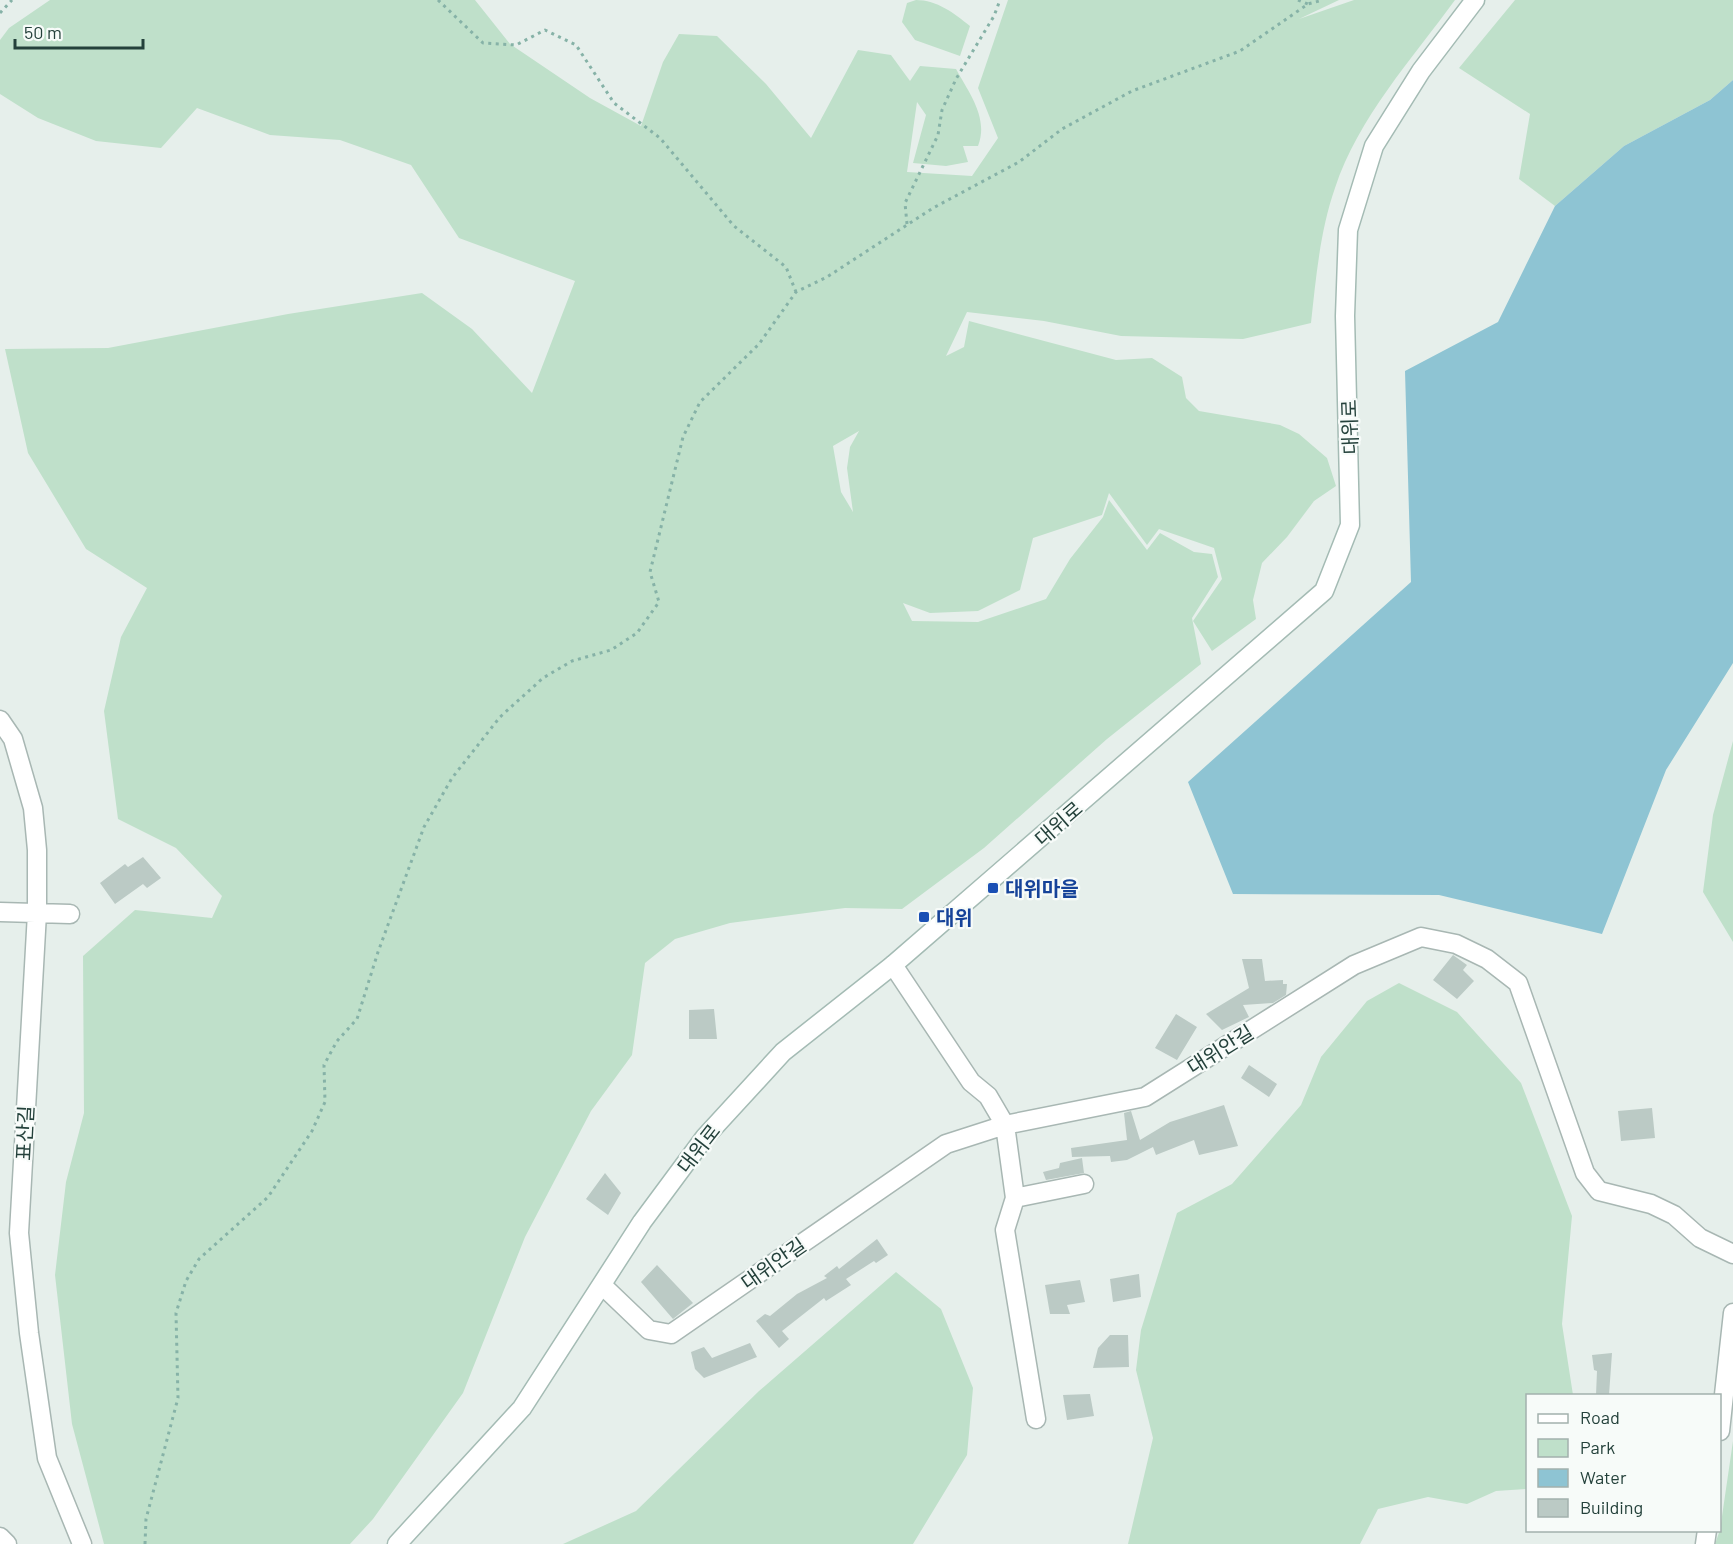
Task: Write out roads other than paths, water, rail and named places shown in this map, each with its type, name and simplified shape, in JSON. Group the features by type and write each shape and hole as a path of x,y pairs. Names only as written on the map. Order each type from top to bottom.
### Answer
{"street":[{"name":"대위로","path":"397,1544 522,1408 603,1286 642,1222 705,1137 783,1052 893,965 1324,591 1350,525 1345,316 1348,230 1374,146 1421,71 1475,0"},
{"name":"표산길","path":"0,720 13,739 33,808 37,913 19,1233 29,1333 47,1458 82,1544"},
{"path":"0,912 70,914"},
{"name":"대위안길","path":"603,1286 649,1330 671,1334 946,1144 1005,1125 1145,1097 1354,965 1421,937 1456,944 1487,959 1518,983 1585,1173 1599,1191 1651,1204 1674,1215 1700,1238 1733,1254"},
{"path":"893,965 971,1082 988,1095 1005,1125 1015,1198 1005,1230 1036,1419"},
{"path":"1015,1198 1084,1184"},
{"path":"1721,1414 1733,1313"},
{"path":"0,1537 7,1544"}],"water":[{"path":"1733,80 1733,663 1666,770 1602,934 1439,895 1233,894 1188,782 1411,582 1405,371 1498,322 1555,206 1624,146 1710,100"}],"place":[{"name":"대위마을","path":"993,888"},
{"name":"대위","path":"924,917"}]}
